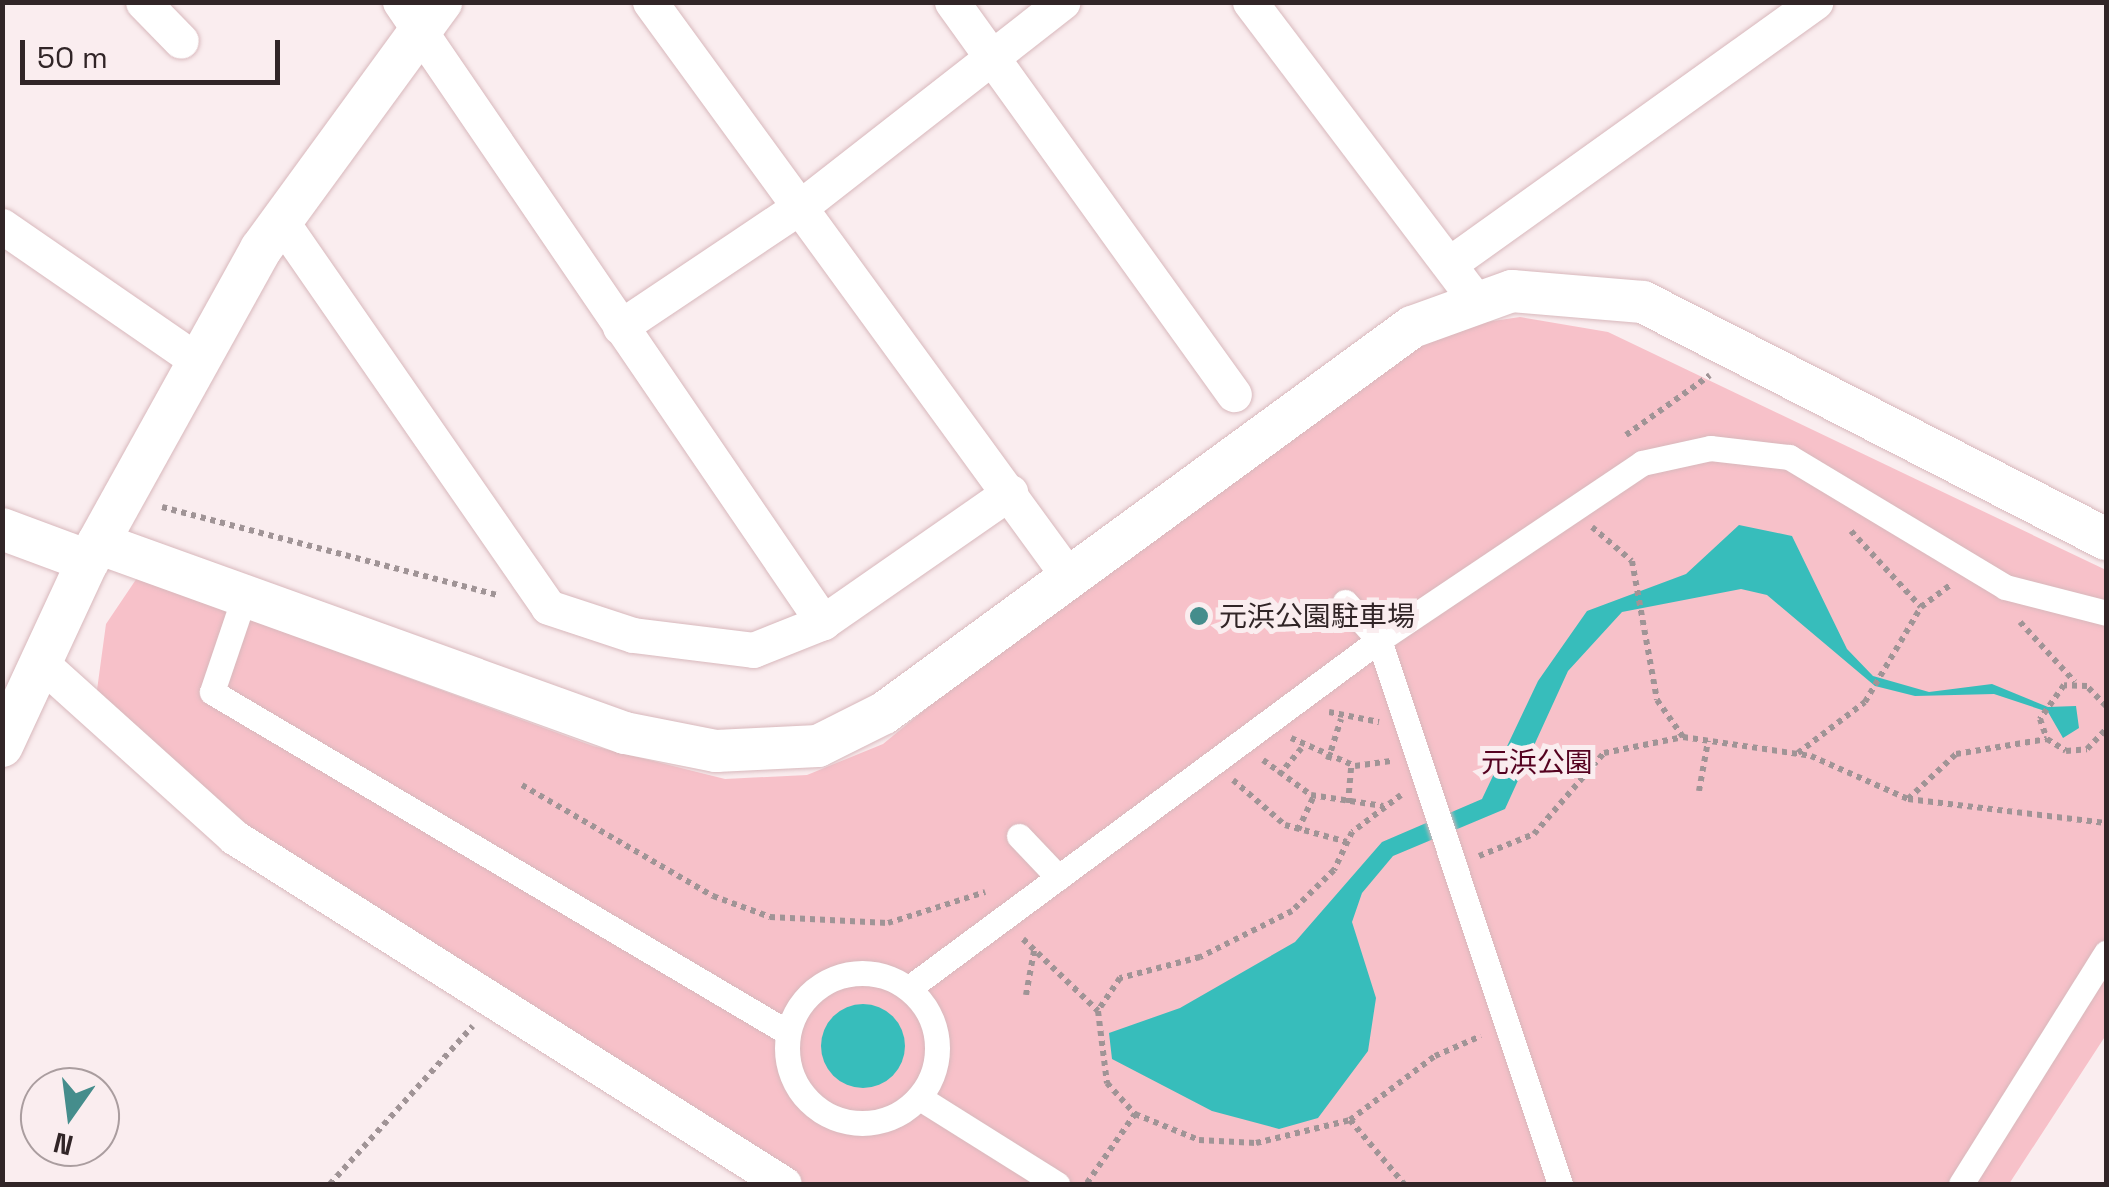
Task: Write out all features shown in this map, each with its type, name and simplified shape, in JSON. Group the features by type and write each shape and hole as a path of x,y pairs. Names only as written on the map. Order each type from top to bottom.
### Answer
{"street":[{"path":"142,2 181,41"},
{"path":"650,2 804,204 1070,577"},
{"path":"952,2 1234,394"},
{"path":"620,327 804,204 1063,2"},
{"path":"1250,2 1452,262 1478,303"},
{"path":"1452,262 1815,2"},
{"path":"2,746 93,552 198,361 281,221 420,10 620,327 823,622"},
{"path":"281,221 548,608 634,635 753,650 823,622 1010,492"},
{"path":"2,226 198,361"},
{"path":"2,529 93,552 625,733 716,751 818,746 884,712 1412,327 1512,291 1643,302 2106,539"},
{"path":"908,988 1380,640 1642,463 1710,448 1789,457 1972,569 2022,591 2106,613"},
{"path":"1345,602 1380,640 1560,1184"},
{"path":"238,615 212,692 787,1032"},
{"path":"41,663 234,837 784,1184"},
{"path":"1018,836 1058,876"},
{"path":"1961,1184 2106,953"},
{"path":"861,972 908,988 937,1040 920,1098 878,1122 828,1116 793,1081 787,1032 814,990 836,976 861,972"},
{"path":"920,1098 1058,1184"}],"path":[{"path":"123,498 548,608"},
{"path":"1572,511 1632,562 1657,700 1682,737"},
{"path":"1796,754 1865,702 1924,604 1972,569"},
{"path":"2022,591 2024,630 2075,683 2106,706"},
{"path":"2047,739 2046,698 2075,683"},
{"path":"1308,693 1341,719 1405,718"},
{"path":"1272,719 1302,748 1328,760 1351,765 1416,754"},
{"path":"1328,760 1341,719"},
{"path":"1908,799 1956,754 2047,739 2077,752 2106,729"},
{"path":"1453,866 1534,834 1604,753 1682,737 1796,754 1908,799 2106,823"},
{"path":"1244,740 1279,775 1314,796 1384,806"},
{"path":"1699,792 1708,741"},
{"path":"1279,775 1302,748"},
{"path":"1217,760 1257,806 1298,830 1347,842"},
{"path":"1348,803 1351,765"},
{"path":"1098,1011 1120,978 1200,957 1292,911 1334,870 1347,842 1384,806 1426,782"},
{"path":"522,785 713,896 812,924 935,911 1040,857"},
{"path":"1298,830 1314,796"},
{"path":"1001,919 1098,1011 1107,1083 1135,1114 1199,1140 1256,1142 1350,1120 1435,1056 1505,1026"},
{"path":"1026,996 1035,950"},
{"path":"330,1184 494,1002"},
{"path":"1086,1184 1135,1114"},
{"path":"1350,1120 1404,1184"}],"green space":[{"name":"元浜公園","path":"1520,317 1608,332 2106,570 2106,1035 2009,1184 799,1184 234,837 94,712 106,624 137,578 593,746 725,779 807,775 883,744 1240,452 1453,327"}],"water":[{"path":"1739,525 1792,536 1847,649 1873,676 1929,692 1992,684 2048,707 2076,706 2079,728 2063,738 2048,712 1994,694 1915,696 1875,686 1767,595 1741,589 1622,612 1568,671 1505,809 1393,856 1362,893 1352,922 1376,998 1368,1051 1318,1118 1279,1129 1212,1111 1112,1059 1109,1033 1180,1008 1295,942 1382,842 1482,799 1538,681 1587,611 1686,574"},
{"path":"863,1004 879,1007 893,1016 902,1030 902,1062 893,1076 879,1085 863,1088 847,1085 833,1076 824,1062 821,1046 824,1030 833,1016 847,1007"}],"place":[{"name":"元浜公園駐車場","path":"1199,616"}]}
